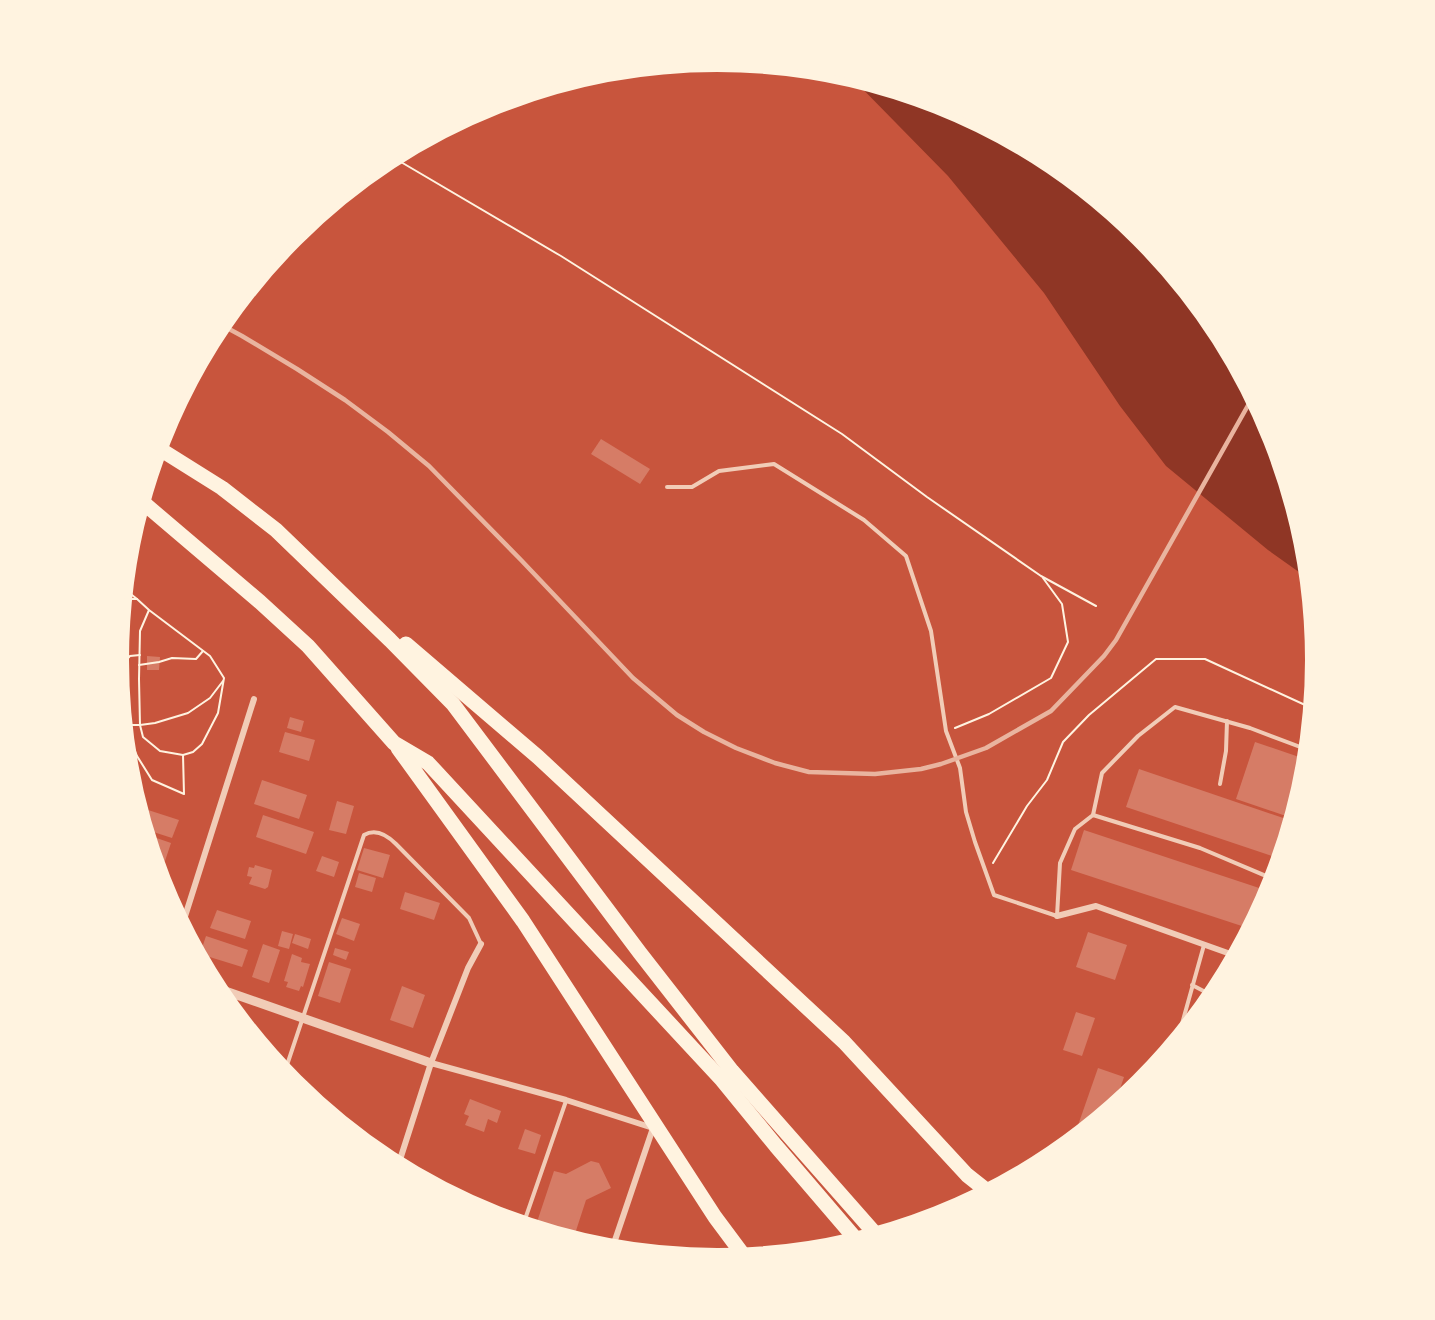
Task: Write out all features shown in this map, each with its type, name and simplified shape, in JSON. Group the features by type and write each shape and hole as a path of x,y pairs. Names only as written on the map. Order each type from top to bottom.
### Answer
{"highway":[{"path":"163,451 222,488 276,530 453,704 640,953 776,1146 853,1236"},
{"path":"146,505 308,646 394,743 523,921 741,1251"},
{"path":"321,572 538,757 844,1042 967,1176 984,1189"},
{"path":"394,743 428,763 727,1075 873,1231"}],"street":[{"path":"184,918 254,699"},
{"path":"1057,916 1096,906 1232,954"},
{"path":"400,1160 431,1063 468,968 482,944"},
{"path":"227,991 431,1063 566,1100 653,1128 614,1243"}],"lane":[{"path":"667,487 692,487 719,471 774,464 864,520 906,556 931,631 946,731 960,768 966,812 994,895 1057,916 1060,863 1075,829 1094,814 1102,772 1138,736 1175,707 1250,728 1303,748"},
{"path":"1220,784 1226,751 1227,722"},
{"path":"1094,814 1200,848 1269,877"},
{"path":"287,1066 363,837 368,833 383,834 396,843 469,918 482,944"},
{"path":"1181,1029 1204,944"},
{"path":"1192,985 1207,993"},
{"path":"525,1220 566,1100"}],"path":[{"path":"399,161 561,256 842,434 927,497 1041,576 1096,606"},
{"path":"946,731 989,714 1051,678 1068,642 1062,604 1041,576"},
{"path":"129,593 210,656 225,678 218,713 202,744 193,752 183,755 160,751 143,737 140,725 140,630 149,610"},
{"path":"128,599 137,599"},
{"path":"139,665 172,658 196,659 203,651"},
{"path":"125,661 130,656 140,655"},
{"path":"986,873 1027,806 1047,780 1063,742 1089,715 1156,660 1205,660 1308,707"},
{"path":"129,725 154,723 188,713 210,698 225,678"},
{"path":"130,739 137,756 152,780 184,794 183,755"}],"shaded area":[{"path":"859,85 908,99 944,113 1014,147 1047,167 1078,190 1136,241 1163,269 1210,331 1249,398 1279,470 1299,544 1304,575 1268,550 1166,466 1120,406 1044,293 948,176"}],"building":[{"path":"601,439 650,469 640,484 591,454"},
{"path":"147,656 160,657 159,670 147,670"},
{"path":"290,717 304,721 301,732 287,728"},
{"path":"285,732 315,740 309,761 279,752"},
{"path":"1255,742 1302,758 1298,780 1286,816 1236,799"},
{"path":"1139,769 1288,820 1276,857 1126,807"},
{"path":"262,780 307,795 299,819 254,804"},
{"path":"337,801 354,806 346,834 329,830"},
{"path":"144,811 179,820 172,838 150,831"},
{"path":"263,815 314,832 306,854 256,837"},
{"path":"1084,830 1264,890 1246,927 1071,870"},
{"path":"152,836 171,843 165,861 159,859"},
{"path":"364,848 390,855 383,878 357,870"},
{"path":"322,856 339,862 334,877 316,871"},
{"path":"255,865 272,870 268,887 265,889 249,884 252,877 247,876 249,867 254,868"},
{"path":"359,873 376,878 372,892 355,887"},
{"path":"405,892 440,903 434,920 400,909"},
{"path":"217,910 251,921 245,939 210,928"},
{"path":"342,918 360,924 354,941 336,934"},
{"path":"282,931 293,934 289,949 278,946"},
{"path":"1088,932 1127,945 1115,980 1076,967"},
{"path":"295,934 311,939 308,949 292,943"},
{"path":"206,936 248,950 242,967 204,955 201,951"},
{"path":"263,944 280,950 269,983 252,977"},
{"path":"335,948 349,952 346,960 333,955"},
{"path":"292,954 302,958 301,962 310,964 303,987 301,986 299,991 286,987 288,982 284,981"},
{"path":"329,962 351,969 340,1003 318,996"},
{"path":"402,986 425,995 413,1028 390,1020"},
{"path":"1076,1012 1095,1018 1082,1056 1063,1050"},
{"path":"1098,1068 1124,1077 1118,1096 1076,1131"},
{"path":"470,1099 501,1111 497,1123 488,1119 484,1132 465,1125 469,1116 464,1114"},
{"path":"525,1129 541,1135 535,1154 518,1149"},
{"path":"591,1161 599,1163 611,1188 586,1200 575,1235 536,1224 554,1171 566,1174"}],"railway":[{"path":"227,328 345,400 429,466 633,678 677,715 736,748 775,763 809,772 875,774 921,769 941,764 986,748 1051,711 1104,656 1116,640 1250,401"}]}
